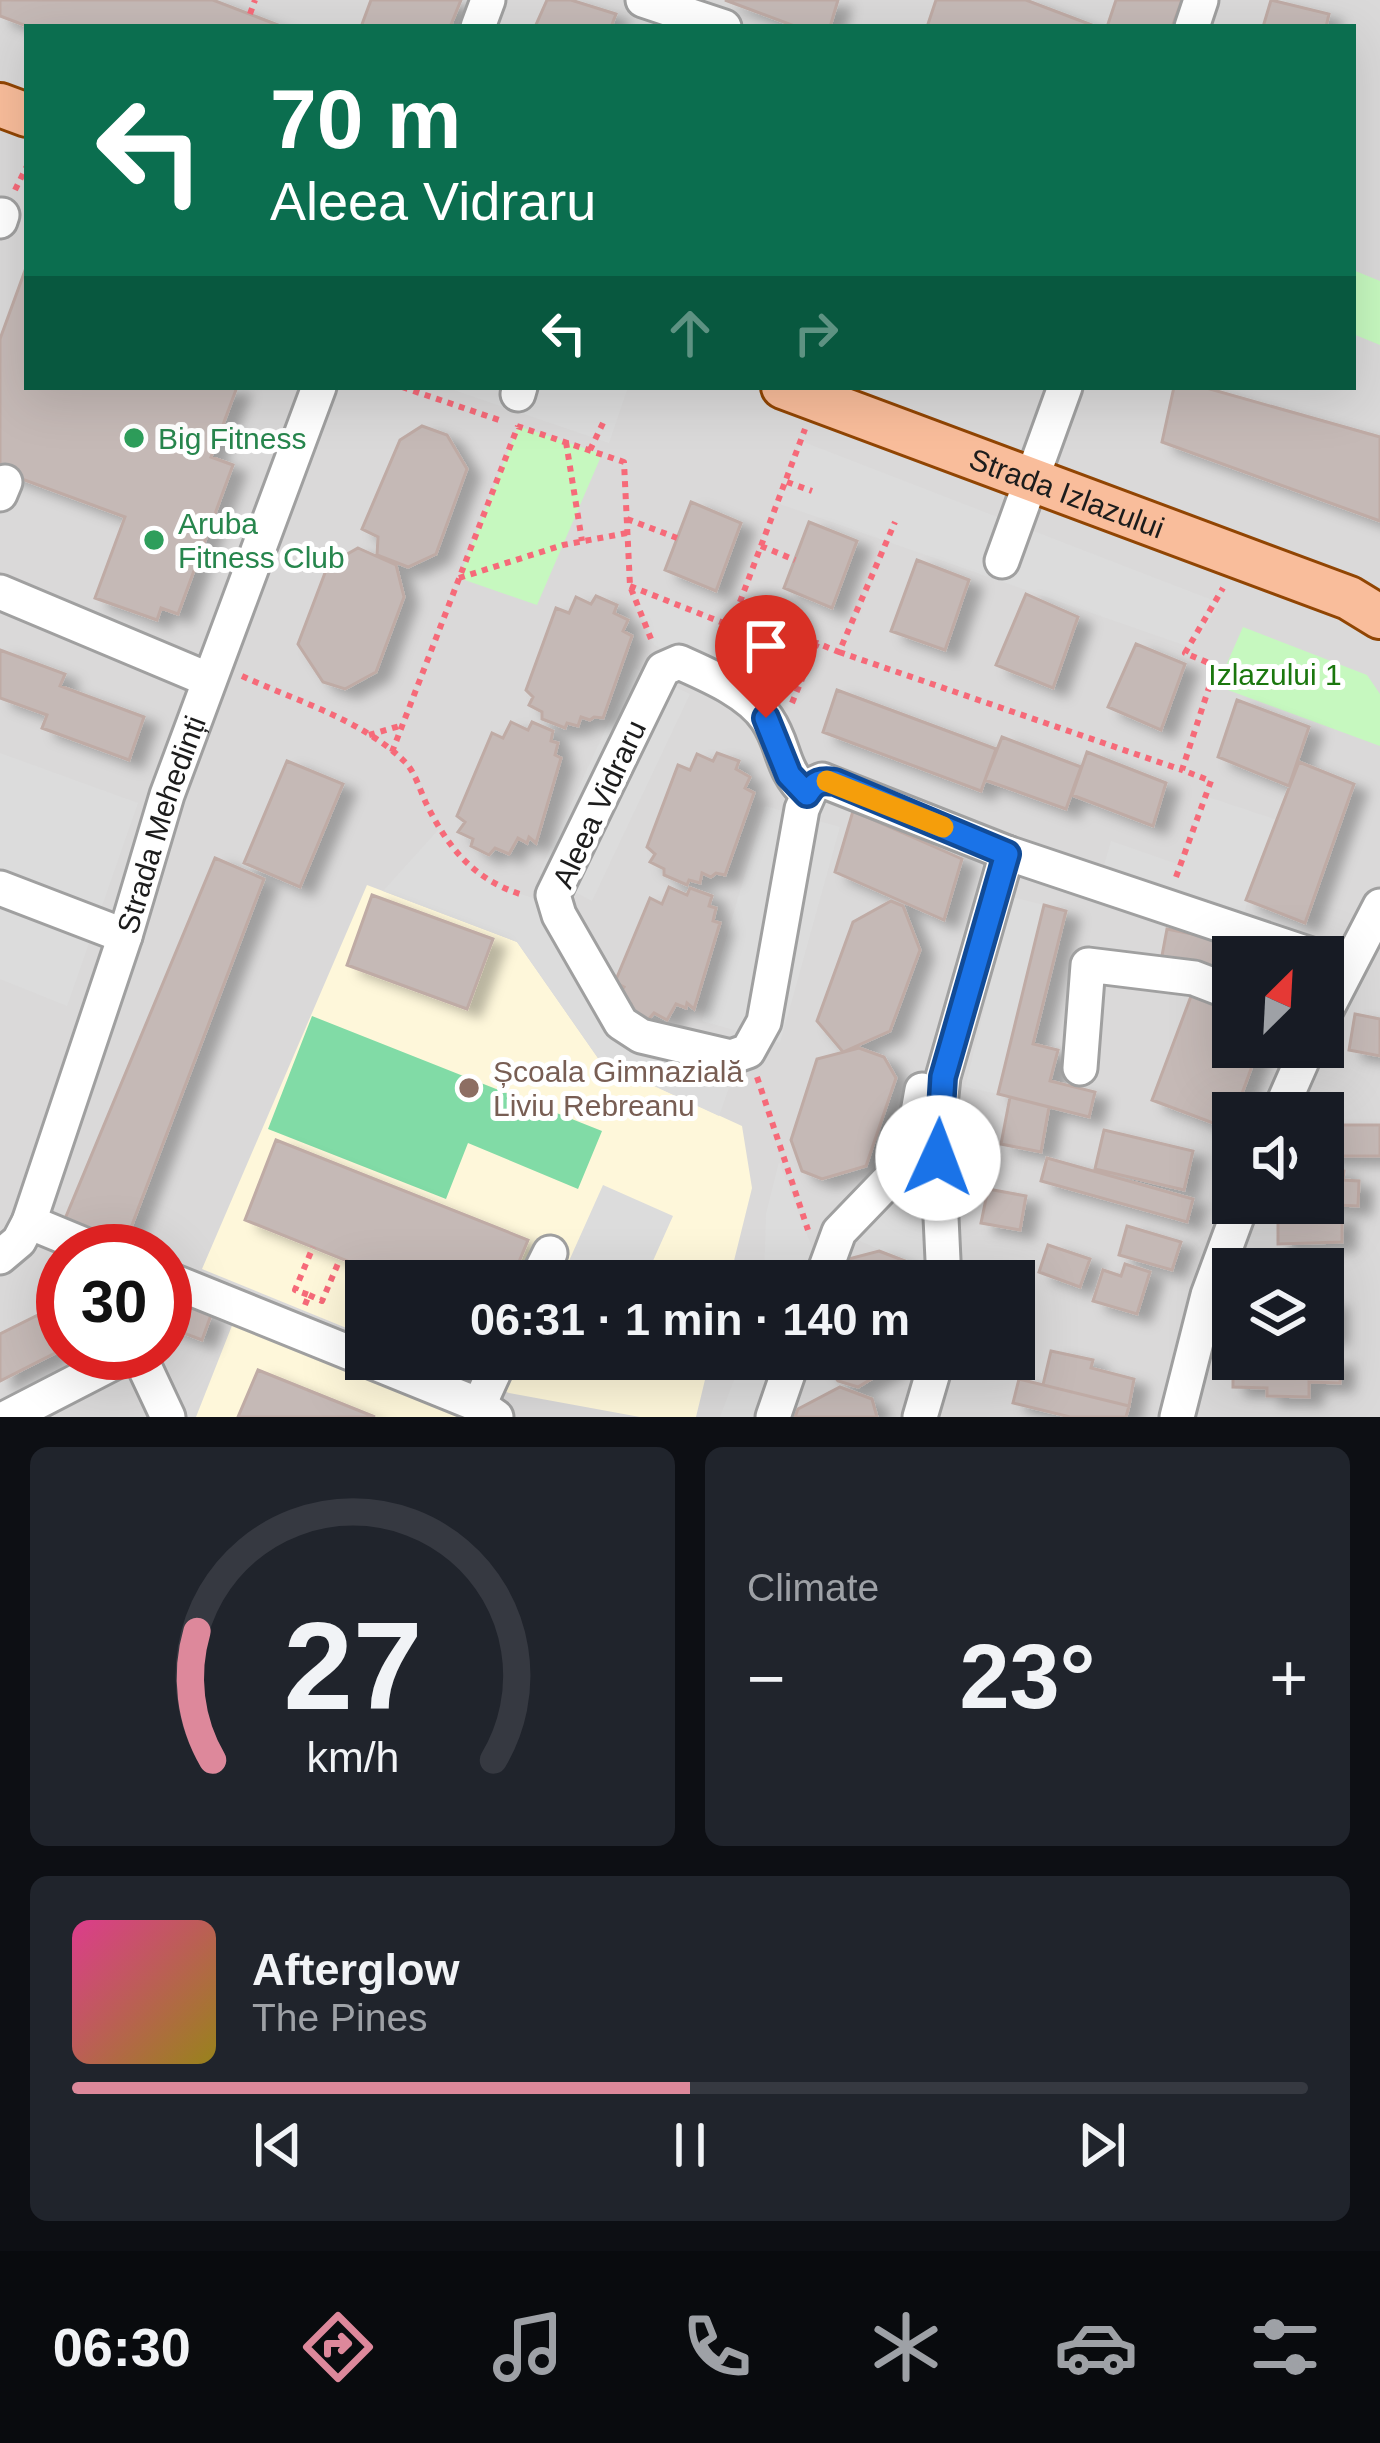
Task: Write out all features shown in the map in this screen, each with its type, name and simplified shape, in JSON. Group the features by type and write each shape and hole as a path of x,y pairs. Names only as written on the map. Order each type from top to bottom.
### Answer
{"main road":[{"name":"Strada Izlazului","path":"791,390 1370,607"}],"street":[{"path":"643,0 715,24"},
{"name":"Strada Mehedinți","path":"0,1257 19,1240 29,1222 125,936 166,795 220,676 318,390"},
{"path":"1002,561 1064,390"},
{"path":"0,592 220,676"},
{"path":"663,669 679,662 758,709 778,740 789,775 807,794"},
{"name":"Aleea Vidraru","path":"663,669 556,886 555,904 621,1023 641,1036 730,1057 748,1051"},
{"path":"748,1051 764,1022 807,794 822,780 1007,854 1258,936"},
{"path":"943,1260 937,1132 943,1077 1007,854"},
{"path":"0,887 125,936"},
{"path":"1344,945 1380,906"},
{"path":"1080,1068 1088,965 1194,978 1212,985"},
{"path":"828,1260 838,1232 890,1180 913,1140 918,1096 927,1083 943,1077"},
{"path":"29,1222 36,1225"},
{"path":"29,1222 36,1228"},
{"path":"1177,1417 1208,1295 1234,1224"},
{"path":"192,1289 487,1411 495,1380"},
{"path":"8,1417 81,1380"},
{"path":"149,1380 168,1417"},
{"path":"773,1417 786,1380"},
{"path":"920,1417 931,1380"}],"path":[{"path":"250,14 255,0"},
{"path":"425,390 518,402 566,442 624,462 630,586 663,669"},
{"path":"392,752 460,578 518,402"},
{"path":"590,450 604,423"},
{"path":"711,678 801,441"},
{"path":"566,442 582,541"},
{"path":"785,482 812,491"},
{"path":"627,519 677,538"},
{"path":"839,652 895,521"},
{"path":"460,578 582,541 627,533"},
{"path":"761,546 795,560"},
{"path":"1182,770 1216,666 1185,653 1228,580"},
{"path":"630,586 731,626"},
{"path":"778,740 817,643 1211,781 1166,904"},
{"path":"220,676 369,735 408,765 439,830 472,871 499,887 555,904"},
{"path":"369,735 403,724"},
{"path":"748,1051 816,1260"},
{"path":"313,1247 295,1290 322,1300 340,1259"},
{"path":"295,1330 309,1295"}],"shaded area":[{"path":"0,0 1380,0 1380,1417 0,1417"},
{"path":"454,390 627,390 609,443"},
{"path":"801,441 1220,603 1192,648 777,503"},
{"path":"630,586 730,625 737,608 817,643 791,708 654,645"},
{"path":"634,668 690,694 592,901 539,873"},
{"path":"0,753 138,803 67,1006 0,979"},
{"path":"1205,796 1277,820 1238,929 1099,883 1111,841 1180,865"},
{"path":"765,806 840,827 780,1043 702,1021"},
{"path":"439,829 472,871 499,887 555,905 621,1023 740,1056 719,1116 600,1061 517,942 383,891"},
{"name":"Școala Gimnazială Liviu Rebreanu","path":"367,885 517,942 600,1061 742,1126 752,1188 734,1260 345,1260 345,1327 202,1269"},
{"path":"1012,897 1044,905 998,1094 965,1087"},
{"path":"913,1140 926,1260 904,1260 839,1232"},
{"path":"779,1162 817,1260 765,1260 766,1214"},
{"path":"603,1185 673,1216 653,1260 569,1260"},
{"path":"233,1323 345,1369 345,1380 373,1380 464,1417 196,1417"},
{"path":"476,1380 705,1380 696,1417 640,1417 509,1393"},
{"path":"734,1380 786,1380 773,1417 720,1417"}],"green space":[{"path":"1356,271 1380,281 1380,345 1356,335"},
{"path":"518,426 602,454 537,605 459,578"},
{"name":"Izlazului 1","path":"1243,627 1367,675 1380,694 1380,746 1217,686"},
{"path":"312,1016 602,1131 578,1189 468,1143 446,1199 268,1129"}],"building":[{"path":"0,0 213,0 275,24 24,25 0,16"},
{"path":"371,0 461,0 451,24 362,24"},
{"path":"547,0 571,0 616,14 612,24 536,24"},
{"path":"725,0 838,0 831,24 789,24"},
{"path":"936,0 1026,0 1089,24 928,24"},
{"path":"1116,0 1182,0 1173,24 1108,24"},
{"path":"1271,0 1329,14 1327,24 1264,24"},
{"path":"24,273 24,390 236,390 211,457 233,465 178,614 161,608 157,620 95,598 125,517 0,471 0,339"},
{"path":"1173,390 1214,390 1380,437 1380,521 1162,442"},
{"path":"422,426 447,435 467,469 436,554 408,567 377,555 378,537 362,529 400,440"},
{"path":"691,502 741,523 716,591 665,570"},
{"path":"809,522 857,541 832,608 784,588"},
{"path":"358,548 396,565 404,597 376,672 345,689 323,682 298,644 328,565"},
{"path":"917,560 969,580 945,650 891,631"},
{"path":"1026,594 1078,617 1053,688 996,665"},
{"path":"596,596 617,605 614,613 628,620 623,631 632,636 603,718 581,717 578,726 567,723 565,728 542,719 542,712 529,705 533,697 526,690 556,608 569,613 576,597 591,604"},
{"path":"1136,644 1185,664 1161,730 1108,707"},
{"path":"0,650 65,674 60,686 144,717 129,760 42,728 47,715 0,698"},
{"path":"837,690 996,749 981,791 823,732"},
{"path":"1237,700 1309,727 1289,786 1218,757"},
{"path":"511,722 528,730 532,722 553,731 551,741 558,743 555,755 561,758 536,843 529,837 527,843 518,838 509,854 495,848 489,855 458,832 465,822 457,816 492,733 503,738"},
{"path":"1002,737 1081,767 1066,809 985,780"},
{"path":"1087,752 1166,783 1153,826 1072,795"},
{"path":"717,753 739,761 736,769 750,777 745,788 754,793 725,875 702,873 700,883 689,880 687,885 664,875 664,869 650,862 655,854 647,847 678,765 690,770 697,754 713,761"},
{"path":"287,761 343,784 300,887 244,863"},
{"path":"1299,762 1354,784 1305,923 1246,900"},
{"path":"853,811 962,859 944,920 835,872"},
{"path":"215,858 264,879 132,1224 63,1224"},
{"path":"669,887 687,895 690,888 712,896 713,921 720,923 694,1009 687,1003 686,1008 676,1004 667,1020 654,1013 647,1021 629,1012 631,1004 617,998 624,987 615,982 650,898 662,904"},
{"path":"372,895 493,939 467,1009 347,965"},
{"path":"891,901 903,906 920,950 890,1031 843,1052 817,1021 853,922"},
{"path":"1044,905 1066,911 1033,1044 1058,1050 1050,1081 1095,1092 1089,1117 998,1094"},
{"path":"1167,929 1212,938 1212,970 1161,961"},
{"path":"1193,991 1212,998 1212,1068 1251,1068 1243,1092 1212,1092 1212,1123 1152,1100"},
{"path":"1355,1014 1380,1019 1380,1056 1349,1050"},
{"path":"859,1048 884,1057 896,1078 866,1166 822,1179 802,1171 791,1140 817,1059"},
{"path":"1010,1097 1049,1107 1041,1152 1001,1144"},
{"path":"1344,1125 1380,1125 1380,1156 1344,1156"},
{"path":"1104,1130 1193,1151 1184,1190 1095,1169"},
{"path":"276,1140 528,1240 520,1260 345,1260 245,1220"},
{"path":"1047,1158 1193,1199 1187,1222 1041,1181"},
{"path":"1344,1180 1359,1181 1358,1206 1344,1205"},
{"path":"988,1189 1026,1196 1020,1230 981,1223"},
{"path":"1278,1224 1342,1224 1342,1242 1278,1244"},
{"path":"1127,1226 1181,1242 1172,1270 1119,1255"},
{"path":"1048,1245 1090,1259 1080,1287 1039,1272"},
{"path":"879,1251 902,1260 845,1260"},
{"path":"1125,1264 1150,1272 1137,1314 1093,1301 1103,1270 1121,1276"},
{"path":"192,1308 211,1315 202,1340 192,1336"},
{"path":"36,1316 36,1363 0,1381 0,1334"},
{"path":"1051,1351 1093,1360 1091,1368 1134,1379 1129,1406 1043,1385"},
{"path":"258,1370 375,1417 238,1417"},
{"path":"837,1380 870,1380 858,1387"},
{"path":"1019,1380 1023,1380 1129,1406 1126,1417 1070,1417 1013,1403"},
{"path":"1233,1380 1340,1380 1309,1382 1309,1397 1267,1396 1267,1388 1233,1387"},
{"path":"840,1387 872,1399 877,1417 795,1417 798,1409"}],"slow traffic":[{"path":"827,781 943,827"}],"place":[{"name":"Big Fitness","path":"134,438"},
{"name":"Aruba Fitness Club","path":"154,540"},
{"name":"Școala Gimnazială Liviu Rebreanu","path":"469,1088"}],"route":[{"path":"766,718 789,775 807,794 822,780 835,782 1007,854 943,1077 938,1158"}]}
